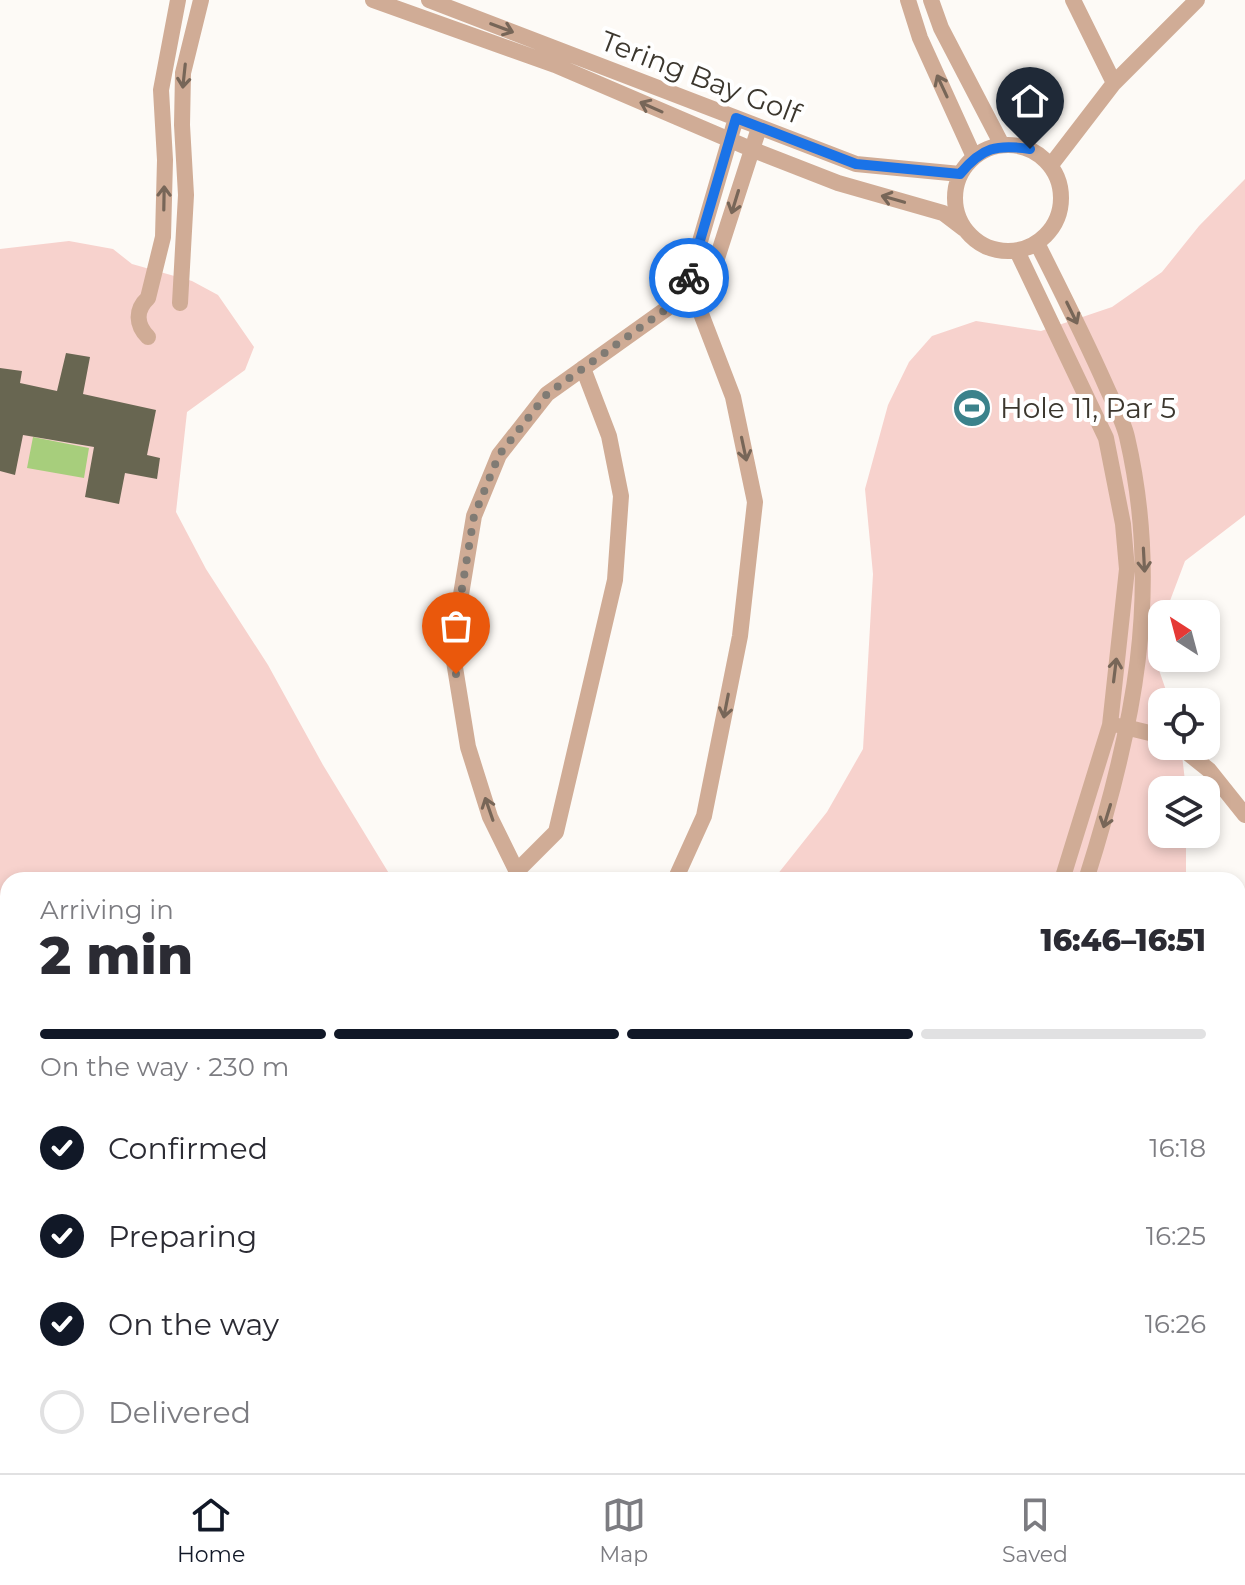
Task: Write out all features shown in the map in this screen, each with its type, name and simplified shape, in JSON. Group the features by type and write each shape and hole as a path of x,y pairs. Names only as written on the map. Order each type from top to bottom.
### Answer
{"street":[{"path":"148,337 138,318 142,303 148,298 163,237 163,75 178,0"},
{"path":"180,303 186,195 183,73 201,0"},
{"name":"Tering Bay Golf","path":"373,0 555,65 728,140 838,183 943,213 987,248 1017,251"},
{"name":"Tering Bay Golf","path":"429,0 856,164 960,174"},
{"path":"908,0 920,38 974,157"},
{"path":"931,0 941,28 1002,145"},
{"path":"1073,0 1114,83"},
{"path":"1051,165 1114,83 1197,0"},
{"path":"517,872 490,817 468,747 452,649 474,516 499,455 547,394 669,307 687,286 736,118"},
{"path":"164,125 182,125"},
{"path":"679,872 704,816 740,636 755,502 733,397 700,311 759,128"},
{"path":"964,229 954,202 960,174 974,157 1002,145 1030,149 1051,165 1062,193 1057,222 1037,243 1017,251 1106,438 1123,524 1127,569 1110,725 1064,872"},
{"path":"1037,243 1093,356 1127,434 1143,540 1146,587 1129,728 1110,805 1089,872"},
{"path":"522,872 556,832 615,580 621,496 609,436 583,368"},
{"path":"1110,725 1148,733"},
{"path":"1196,760 1209,770 1245,815"}],"shaded area":[{"path":"1245,179 1245,515 1185,561 1170,600 1148,600 1148,672 1160,672 1165,688 1148,688 1148,760 1183,760 1184,776 1148,776 1148,848 1186,848 1186,872 779,872 827,812 863,749 873,574 865,489 888,405 909,362 932,336 976,321 1041,331 1112,307 1162,272 1199,226"},
{"path":"69,241 113,249 132,264 192,281 218,295 254,347 245,370 187,412 176,512 206,569 268,665 323,765 388,872 0,872 0,249"},
{"path":"33,437 89,448 84,478 27,468"}],"building":[{"path":"66,353 90,357 83,394 156,410 147,455 160,458 157,479 125,473 119,504 85,497 94,447 23,435 15,475 0,471 0,368 22,371 20,383 57,391"}],"way so far":[{"path":"456,674 452,649 474,516 499,455 547,394 669,307 687,286 689,278"}],"place":[{"name":"Hole 11, Par 5","path":"972,408"}],"route":[{"path":"689,278 736,118 856,164 960,174 974,157 1002,145 1030,149"}]}
